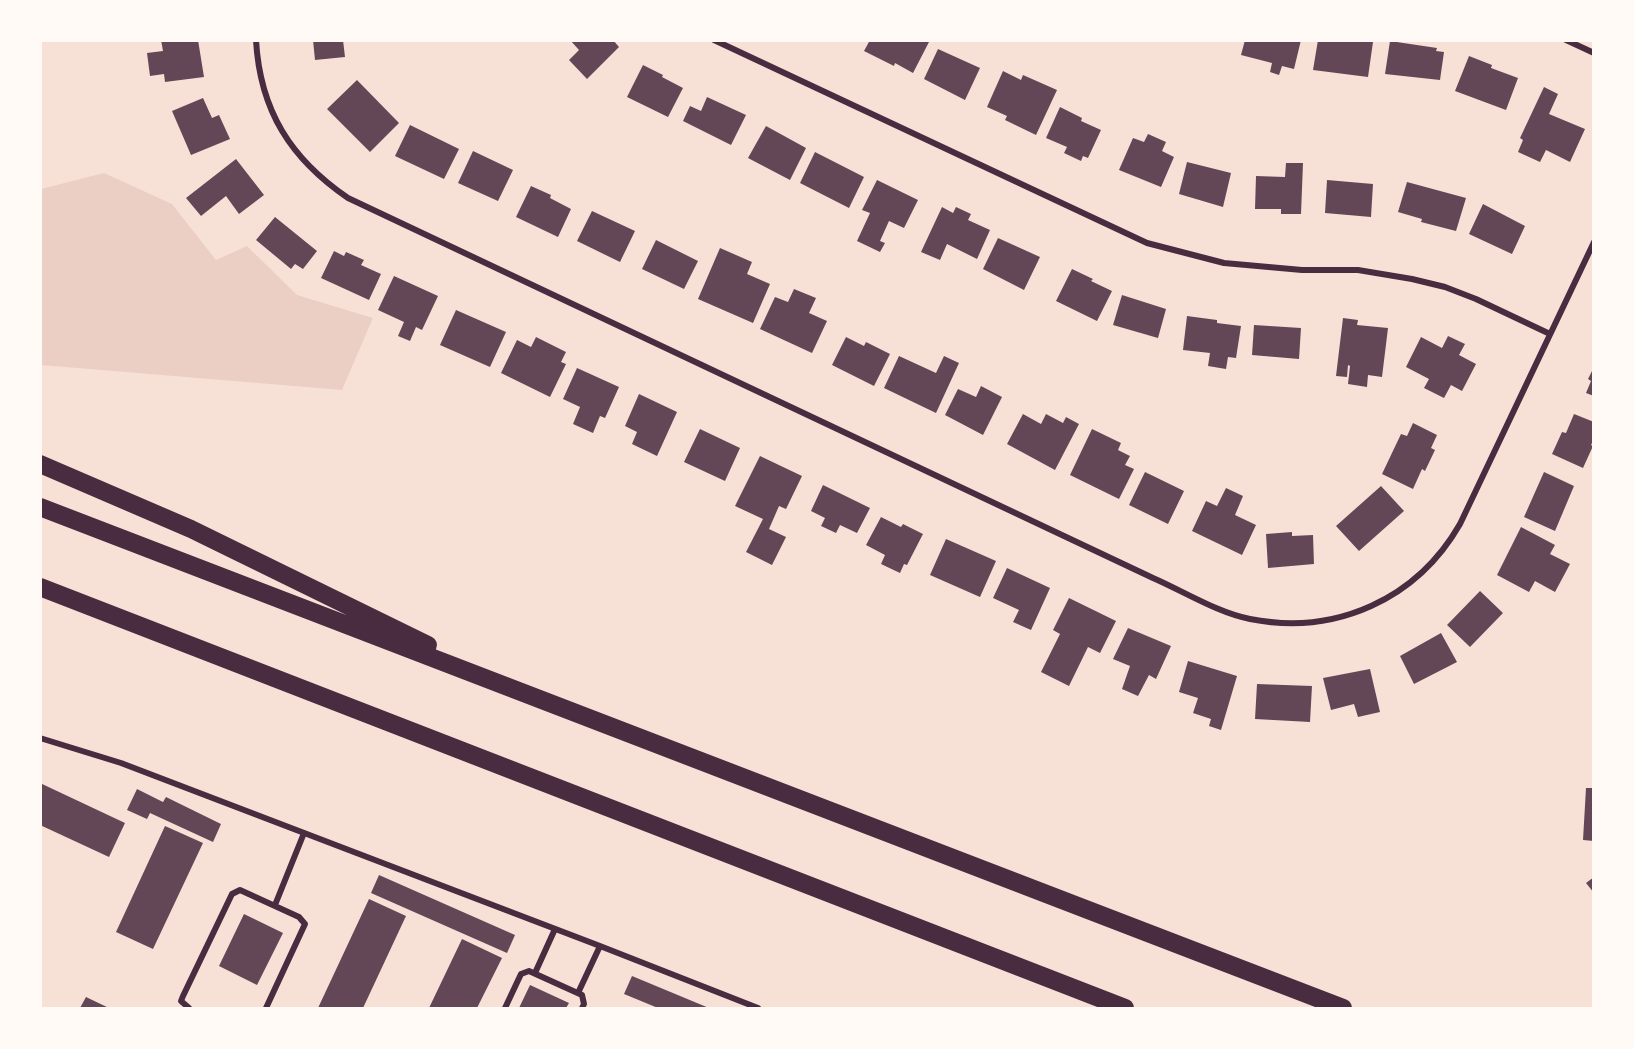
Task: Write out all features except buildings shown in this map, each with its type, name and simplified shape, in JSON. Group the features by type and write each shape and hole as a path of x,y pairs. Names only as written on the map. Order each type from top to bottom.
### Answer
{"highway":[{"path":"40,464 192,529 538,699"},
{"path":"40,507 1343,1008"},
{"path":"40,587 1125,1008"}],"street":[{"path":"256,40 264,92 284,135 306,164 359,204 1231,614 1251,619 1288,623 1323,621 1368,608 1407,586 1433,562 1460,524 1593,242"},
{"path":"714,40 1147,243 1224,263 1302,270 1358,270 1412,279 1444,287 1476,299 1550,334"},
{"path":"1566,40 1593,53"},
{"path":"40,738 121,764 758,1008"},
{"path":"275,905 304,833"},
{"path":"189,1008 181,1001 183,996 232,894 240,890 299,917 305,924 266,1008"},
{"path":"535,974 555,929"},
{"path":"578,993 600,946"},
{"path":"505,1008 521,974 529,970 582,995 584,1004 582,1008"}],"shaded area":[{"path":"104,173 172,204 216,260 247,246 297,295 373,318 342,390 41,365 41,189"}]}
